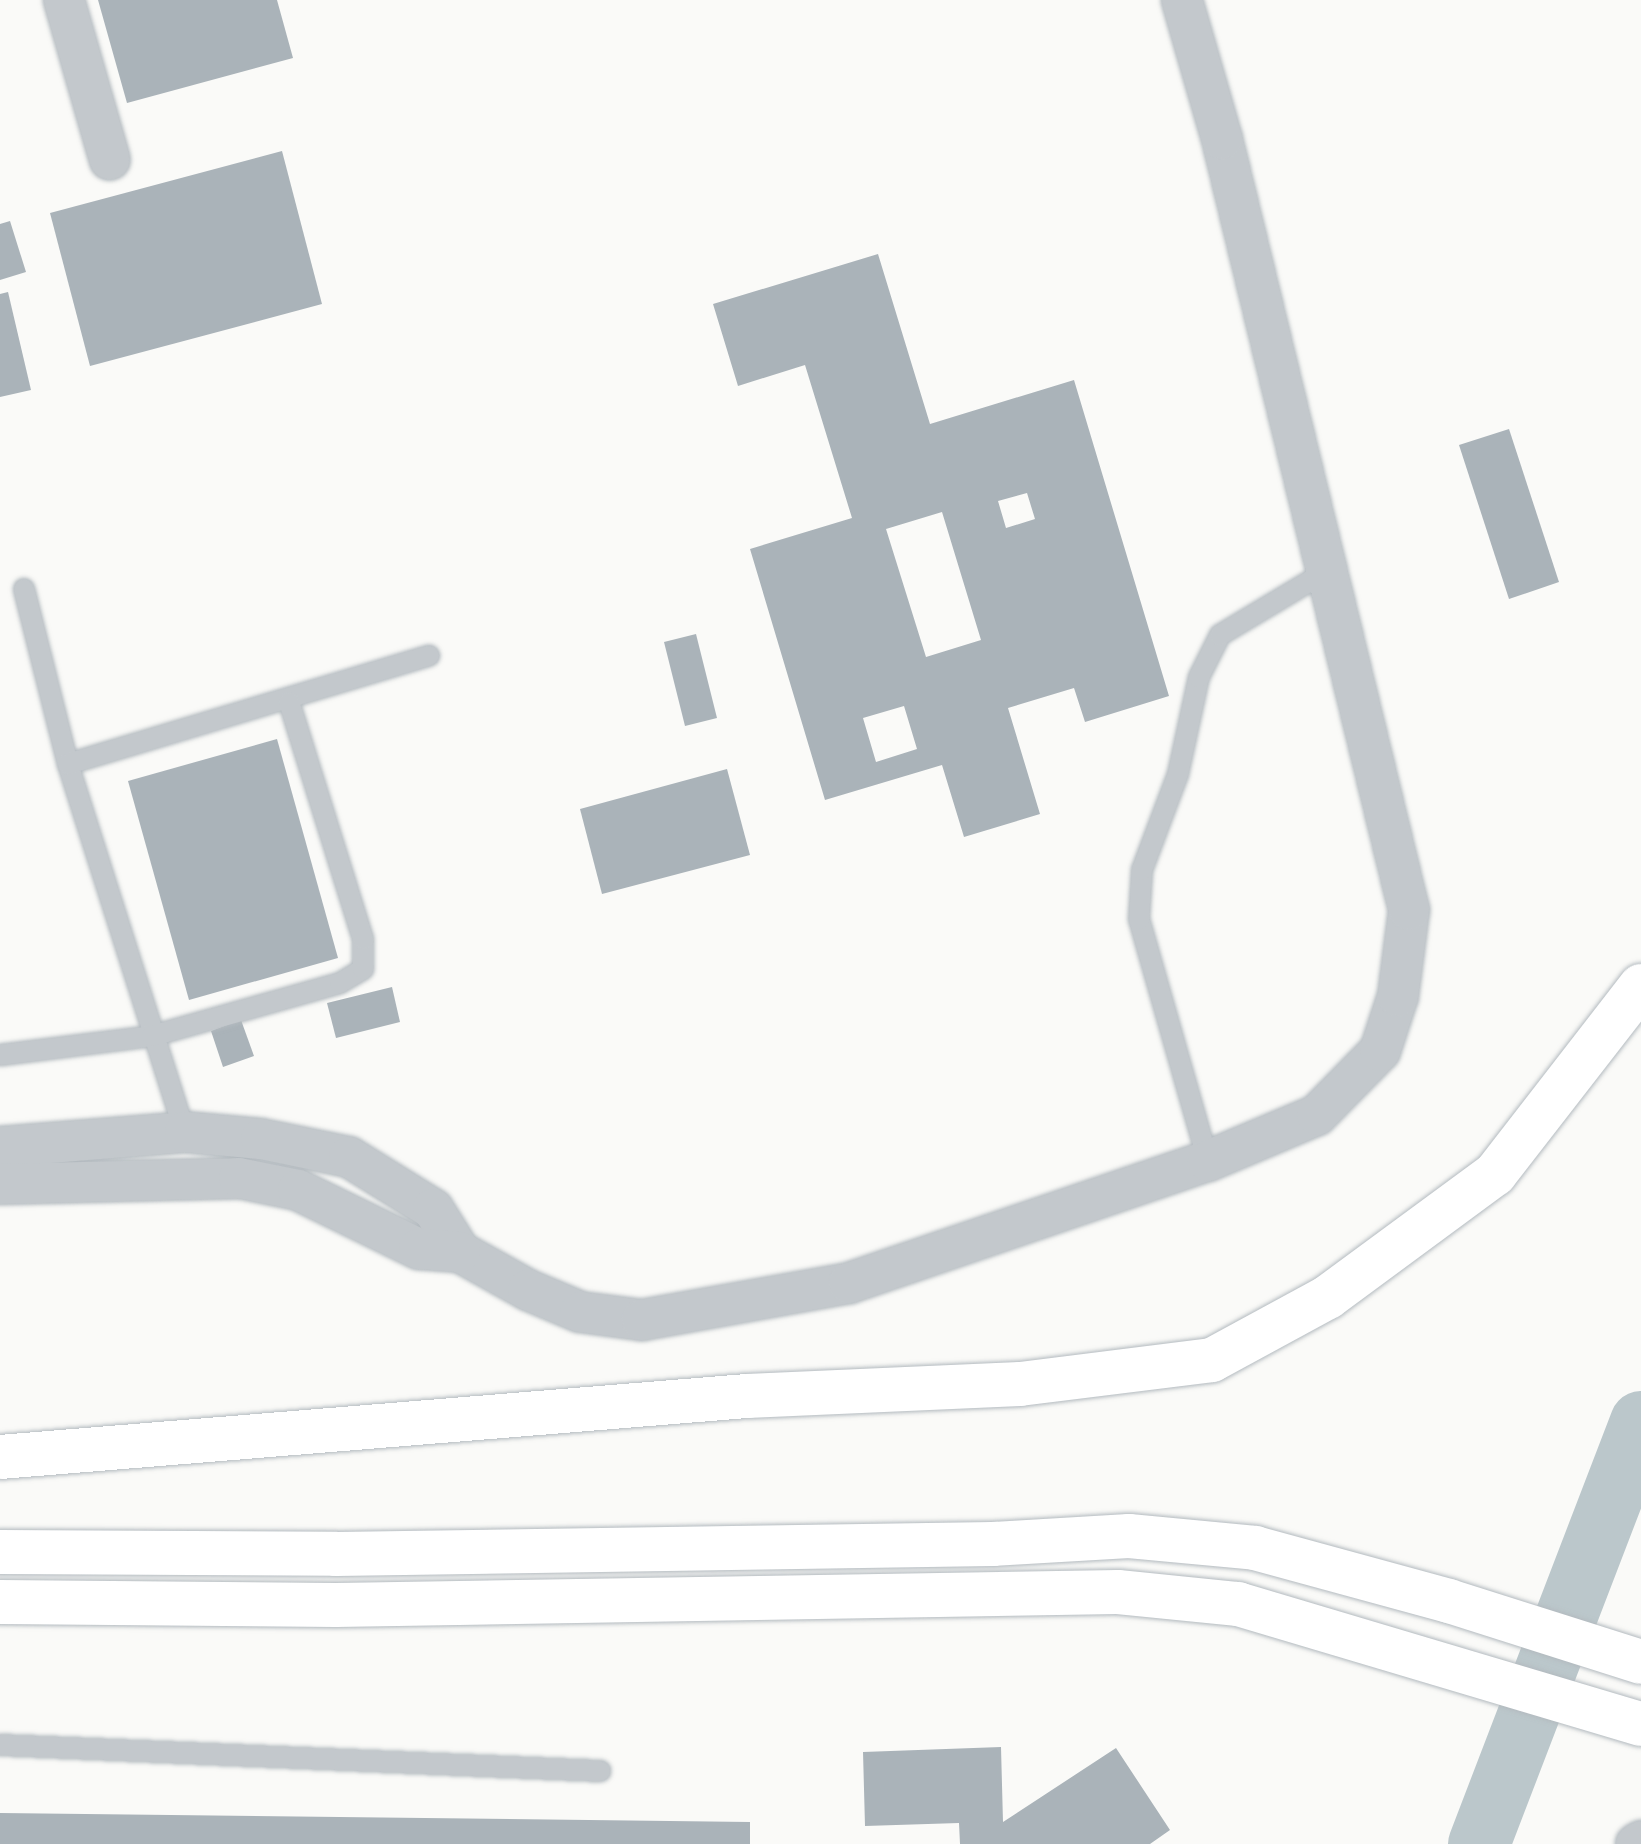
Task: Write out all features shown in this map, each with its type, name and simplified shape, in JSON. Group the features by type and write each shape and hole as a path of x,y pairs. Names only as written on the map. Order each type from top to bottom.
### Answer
{"main road":[{"path":"0,1457 747,1396 1020,1384 1212,1360 1328,1297 1495,1174 1641,986"},
{"path":"0,1552 398,1554 993,1544 1129,1536 1255,1548 1449,1601 1641,1662"},
{"path":"0,1602 336,1605 1118,1592 1238,1604 1430,1658 1641,1724"}],"street":[{"path":"64,0 110,160"},
{"path":"0,1184 239,1178 298,1190 419,1249 460,1252 580,1312 642,1320 849,1283 1208,1161 1317,1115 1380,1051 1398,996 1409,910 1222,139 1182,0"},
{"path":"0,1147 185,1132 261,1139 349,1157 433,1209 460,1252"},
{"path":"1636,1844 1641,1841"}],"lane":[{"path":"1208,1161 1139,919 1142,870 1178,774 1199,677 1220,635 1327,571"},
{"path":"24,589 68,764 185,1132"},
{"path":"68,764 289,702 429,656"},
{"path":"0,1055 152,1036 340,983 363,969 363,939 289,702"},
{"path":"0,1745 600,1771"}],"building":[{"path":"98,0 277,0 293,58 127,103"},
{"path":"282,151 322,304 90,366 50,213"},
{"path":"10,221 26,272 0,280 0,224"},
{"path":"878,254 930,424 1074,380 1169,696 1085,722 1074,688 1008,708 1040,814 964,837 942,765 825,800 750,549 852,518 805,365 738,386 713,304","holes":["1027,493 1035,519 1006,528 998,501","942,512 981,640 926,657 886,529","904,706 917,749 876,762 863,718"]},
{"path":"8,292 31,390 0,397 0,294"},
{"path":"1509,429 1559,582 1509,599 1459,445"},
{"path":"696,634 717,718 685,726 664,642"},
{"path":"277,739 338,958 189,1000 128,781"},
{"path":"727,769 750,855 602,894 580,809"},
{"path":"392,987 400,1022 336,1038 327,1003"},
{"path":"241,1020 254,1056 223,1067 211,1031"},
{"path":"1001,1747 1003,1822 1116,1748 1170,1830 1150,1844 960,1844 959,1823 865,1826 863,1752"},
{"path":"0,1813 750,1822 750,1844 0,1844"}],"waterway":[{"path":"1479,1844 1641,1422"}]}
